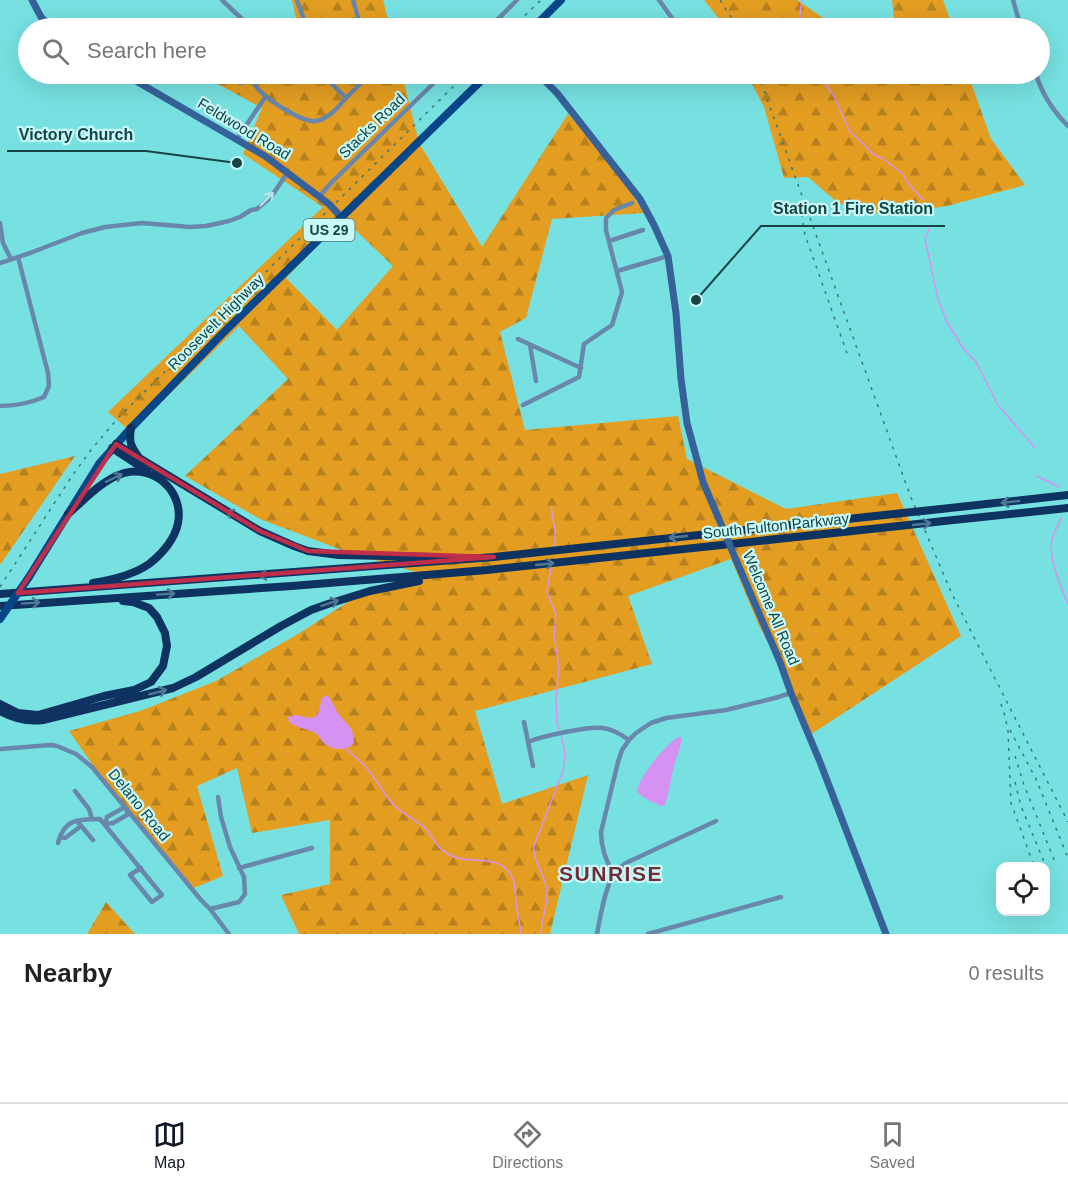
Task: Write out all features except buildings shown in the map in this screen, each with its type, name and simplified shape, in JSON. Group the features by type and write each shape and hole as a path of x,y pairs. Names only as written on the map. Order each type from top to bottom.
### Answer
{"highway":[{"path":"131,428 130,443 140,458"},
{"path":"114,446 140,458 260,531 308,551 339,555 494,557"},
{"path":"28,592 111,579 135,572 162,552 173,537 178,526 179,513 177,500 173,493 164,482 114,446"},
{"path":"68,514 103,484 118,476 132,472 146,472 153,475"},
{"name":"South Fulton Parkway","path":"494,557 1068,495"},
{"name":"South Fulton Parkway","path":"487,570 1068,508"},
{"path":"0,594 494,557"},
{"path":"0,606 487,570"},
{"path":"0,711 25,721 43,720 162,691 196,677 281,626 328,604 391,586 487,570"},
{"path":"0,704 18,713 38,715 134,690 145,686 156,677 163,666 167,646 163,628 153,612 133,602 87,600"}],"main road":[{"path":"543,18 561,0"},
{"name":"Roosevelt Highway","path":"0,619 99,464 114,446 223,333 479,84"}],"street":[{"path":"32,0 42,18"},
{"path":"222,0 241,18"},
{"path":"297,0 303,18"},
{"path":"353,0 358,18"},
{"path":"499,18 517,0"},
{"path":"659,0 672,18"},
{"path":"1012,0 1018,18"},
{"name":"Feldwood Road","path":"141,84 264,155 329,204 342,218"},
{"path":"254,84 266,96 299,117 312,121 329,115 360,84"},
{"path":"332,84 346,98"},
{"name":"Stacks Road","path":"319,197 433,84"},
{"name":"Welcome All Road","path":"547,84 640,199 668,256 687,423 703,482 780,662 886,934"},
{"path":"1040,84 1046,99 1068,126"},
{"path":"237,139 266,96"},
{"path":"0,263 105,227 142,223 206,226 240,217 257,209 288,172"},
{"path":"523,405 579,377 585,344 612,325 622,292 605,225 606,218 614,210 633,203"},
{"path":"0,223 3,243 11,259"},
{"path":"609,241 643,230"},
{"path":"617,271 668,256"},
{"path":"0,406 9,406 44,397 49,386 48,373 18,257"},
{"path":"518,339 581,368"},
{"path":"530,345 536,381"},
{"path":"614,874 603,854 601,832 618,762 629,740 645,726 656,721 726,710 791,693"},
{"path":"524,722 533,766"},
{"path":"528,742 594,728 604,728 629,740"},
{"name":"Delano Road","path":"0,749 51,745 76,754 92,767 229,934"},
{"path":"75,791 89,809 92,819"},
{"path":"210,909 239,902 245,894 244,877 230,847 218,797"},
{"path":"105,824 107,817 123,808 127,809"},
{"path":"79,823 70,823 61,831 59,840 65,838 84,819 100,819 141,868 162,895 152,902 130,875 141,868"},
{"path":"598,933 608,886 614,874 628,862 716,821"},
{"path":"79,823 93,840"},
{"path":"239,868 312,848"},
{"path":"648,934 781,897"}],"highlighted area":[{"path":"116,444 260,531 308,551 494,557 18,593"}],"green space":[{"path":"292,0 383,0 388,18 296,18"},
{"path":"704,0 797,0 823,18 718,18"},
{"path":"892,0 943,0 949,18 894,18"},
{"path":"218,84 404,84 419,143 482,247 568,114 611,162 644,213 552,219 526,318 500,332 525,430 678,416 687,459 786,509 897,493 961,636 810,735 774,653 759,626 731,559 628,596 652,664 475,711 502,804 588,775 550,934 299,934 281,895 330,884 330,820 252,833 237,768 197,786 223,876 194,888 102,778 69,731 140,711 216,681 298,634 362,593 419,573 347,552 260,519 185,476 288,379 239,326 131,432 108,412 323,207 243,154 262,108","holes":["344,219 393,266 337,330 286,278"]},
{"path":"752,84 972,84 991,139 1025,185 947,206 884,215 838,203 808,177 784,178 764,107"},
{"path":"75,456 0,565 0,474"},
{"path":"106,902 135,934 87,934"}],"shaded area":[{"path":"327,695 353,732 354,743 348,748 332,748 317,734 289,722 288,717 297,715 314,717 318,714 322,698"},
{"path":"682,737 668,796 665,805 661,806 637,792 642,778 654,762 667,746"}],"waterway":[{"path":"800,18 802,0"},
{"path":"825,84 834,96 850,132 874,155 882,158 903,174 923,200"},
{"path":"924,204 927,214"},
{"path":"930,227 925,239 938,299 947,322 963,348 976,362 998,405 1035,448"},
{"path":"1037,476 1059,487"},
{"path":"551,508 555,548"},
{"path":"1061,518 1051,547 1056,572 1068,604"},
{"path":"551,568 547,592 556,614 554,635 559,667 556,699 559,730"},
{"path":"541,934 547,892 535,858 534,846 563,771 565,753 561,735"},
{"path":"346,749 366,767 394,805 424,827 444,852 464,859 490,861 505,868 514,881 521,934"}],"railway":[{"path":"522,18 541,0"},
{"path":"720,0 732,18"},
{"path":"0,587 72,476 118,418 456,84"},
{"path":"762,84 910,495 951,592 1068,822"},
{"path":"800,205 805,235 849,359"},
{"path":"1001,704 1008,731 1011,803 1033,862"},
{"path":"1010,730 1036,779 1068,858"},
{"path":"1015,756 1024,785 1055,862"},
{"path":"1015,782 1021,806 1044,862"}],"place":[{"name":"Victory Church","path":"237,163"},
{"name":"Station 1 Fire Station","path":"696,300"}],"district":[{"name":"SUNRISE","path":"611,874"}]}
